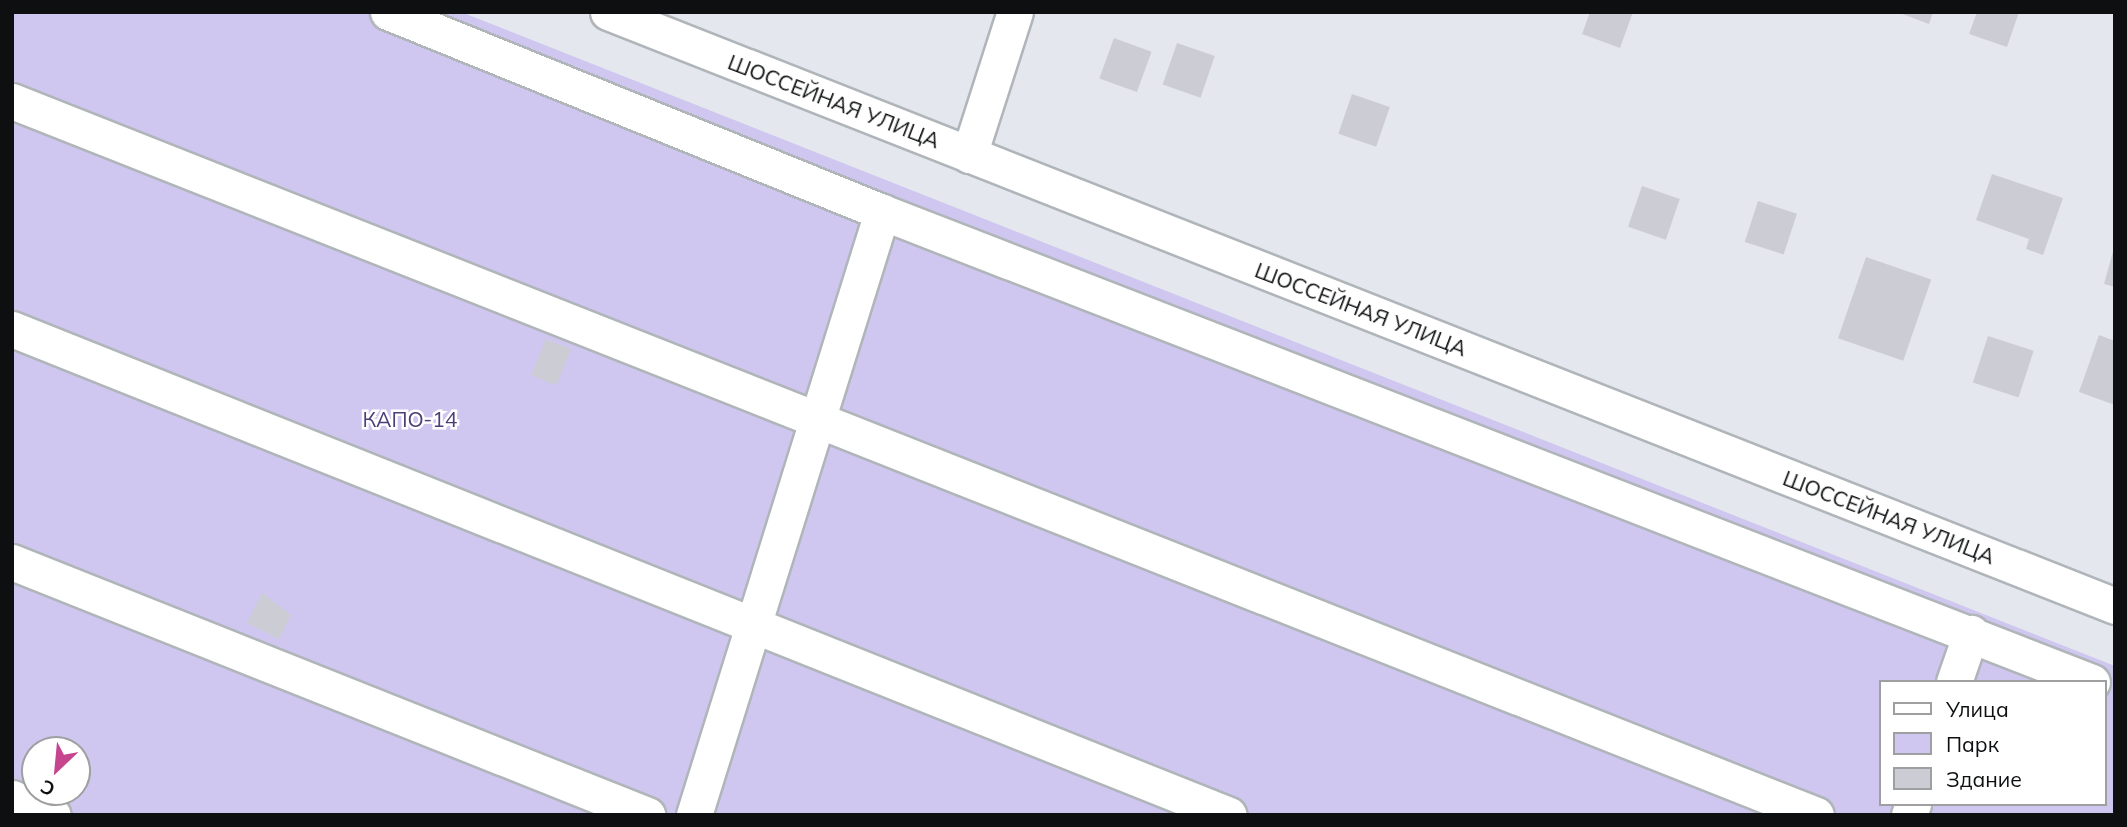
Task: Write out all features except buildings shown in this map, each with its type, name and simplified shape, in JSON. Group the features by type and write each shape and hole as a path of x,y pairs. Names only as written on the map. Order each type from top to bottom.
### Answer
{"street":[{"path":"388,12 882,212 2087,680"},
{"name":"ШОССЕЙНАЯ УЛИЦА","path":"608,12 2115,606"},
{"path":"969,155 1015,12"},
{"path":"12,101 1816,815"},
{"path":"694,815 813,419 882,212"},
{"path":"12,329 1228,815"},
{"path":"12,562 647,815"},
{"path":"1955,680 1971,633"},
{"path":"12,798 53,815"}],"green space":[{"name":"КАПО-14","path":"12,12 461,12 2115,666 2115,815 12,815"}]}
